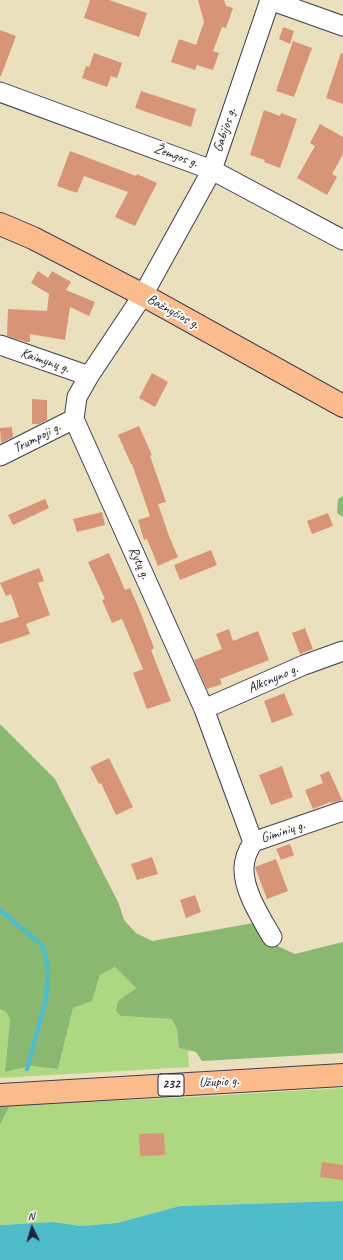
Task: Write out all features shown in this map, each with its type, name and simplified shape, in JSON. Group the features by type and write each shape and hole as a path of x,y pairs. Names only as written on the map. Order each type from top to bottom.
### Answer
{"main road":[{"name":"Bažnyčios g.","path":"0,224 33,238 143,296 343,406"},
{"name":"Užupio g.","path":"0,1095 343,1075"}],"street":[{"path":"270,0 343,26"},
{"name":"Gabijos g.","path":"143,296 212,170 270,0"},
{"name":"Žemgos g.","path":"0,92 212,170 343,240"},
{"path":"74,419 77,397 89,376 143,296"},
{"name":"Kaimynų g.","path":"0,345 89,376"},
{"name":"Trumpoji g.","path":"0,456 74,419"},
{"name":"Rytų g.","path":"74,419 204,708 254,842"},
{"name":"Alksnyno g.","path":"204,708 304,665 343,651"},
{"name":"Giminių g.","path":"272,937 254,903 246,881 244,869 245,858 254,842 343,811"}],"green space":[{"path":"343,496 343,517 337,513 338,499"},
{"path":"0,724 55,779 119,904 124,920 136,933 152,941 254,923 269,942 295,954 343,942 343,1053 202,1061 196,1052 179,1048 177,1030 172,1019 121,1016 116,1011 118,1001 136,988 115,967 100,975 92,1001 73,1008 58,1069 31,1066 5,1072 10,1019 6,1012 0,1009"},
{"path":"115,967 136,988 118,1001 122,1016 172,1019 177,1030 179,1048 188,1050 189,1067 0,1078 0,1009 6,1012 10,1019 5,1072 31,1066 58,1069 73,1008 92,1001 100,975"},
{"path":"343,1088 343,1201 180,1206 117,1223 81,1226 53,1222 0,1225 0,1125 10,1105 194,1097"},
{"path":"0,1105 10,1105 0,1125"}],"water":[{"path":"343,1201 343,1260 0,1260 0,1225 53,1222 81,1226 117,1223 180,1206"}],"building":[{"path":"90,0 109,0 147,13 139,37 84,18"},
{"path":"198,0 224,0 226,6 233,8 226,28 222,27 213,51 219,53 213,70 197,65 195,70 171,62 179,39 196,45 204,22"},
{"path":"283,27 294,31 290,44 279,39"},
{"path":"0,30 16,36 1,76 0,76"},
{"path":"293,41 312,48 294,97 276,91"},
{"path":"94,53 122,63 117,78 111,76 107,87 82,78 86,66 89,67"},
{"path":"341,53 343,53 343,104 326,98"},
{"path":"141,91 196,109 191,127 135,108"},
{"path":"264,110 280,116 281,113 297,119 280,168 264,162 265,160 250,155"},
{"path":"320,124 343,137 343,154 332,174 337,177 327,195 297,178 315,146 310,143"},
{"path":"70,151 136,176 137,174 157,183 135,226 115,217 128,192 84,176 77,193 57,186"},
{"path":"38,271 48,278 52,271 71,282 66,290 95,302 89,316 70,307 65,340 30,334 30,342 26,342 7,336 8,309 47,311 49,294 31,283"},
{"path":"152,373 168,382 155,407 139,398"},
{"path":"32,399 47,400 47,420 39,424 32,424"},
{"path":"139,426 152,455 150,456 166,502 158,504 178,557 158,566 147,539 144,540 138,520 150,516 132,464 118,435"},
{"path":"12,427 13,437 1,443 0,428"},
{"path":"45,499 49,508 13,525 8,515"},
{"path":"102,512 105,525 77,532 73,519"},
{"path":"328,513 333,526 312,534 307,521"},
{"path":"211,550 217,565 180,580 174,565"},
{"path":"109,553 125,590 130,588 140,611 154,648 151,650 171,701 147,709 133,673 143,669 122,619 112,623 102,600 105,599 88,562"},
{"path":"39,568 44,581 38,583 50,615 26,624 30,634 0,644 0,623 19,617 11,594 6,596 0,583"},
{"path":"305,628 313,649 300,654 292,633"},
{"path":"229,629 233,641 258,631 269,660 220,679 222,684 207,689 194,660 222,649 216,634"},
{"path":"284,693 293,715 272,723 264,701"},
{"path":"109,758 133,807 116,815 101,783 99,784 90,767"},
{"path":"282,766 293,797 271,805 259,775"},
{"path":"329,771 342,800 330,802 313,809 305,790 323,783 320,775"},
{"path":"290,844 294,855 281,860 276,849"},
{"path":"152,857 158,874 137,880 131,864"},
{"path":"276,859 288,891 267,899 255,867"},
{"path":"195,895 201,912 186,918 180,900"},
{"path":"164,1133 165,1155 140,1156 139,1134"},
{"path":"322,1162 343,1165 343,1180 320,1177"}],"waterway":[{"path":"0,910 43,946 48,969 46,999 27,1069"}]}
